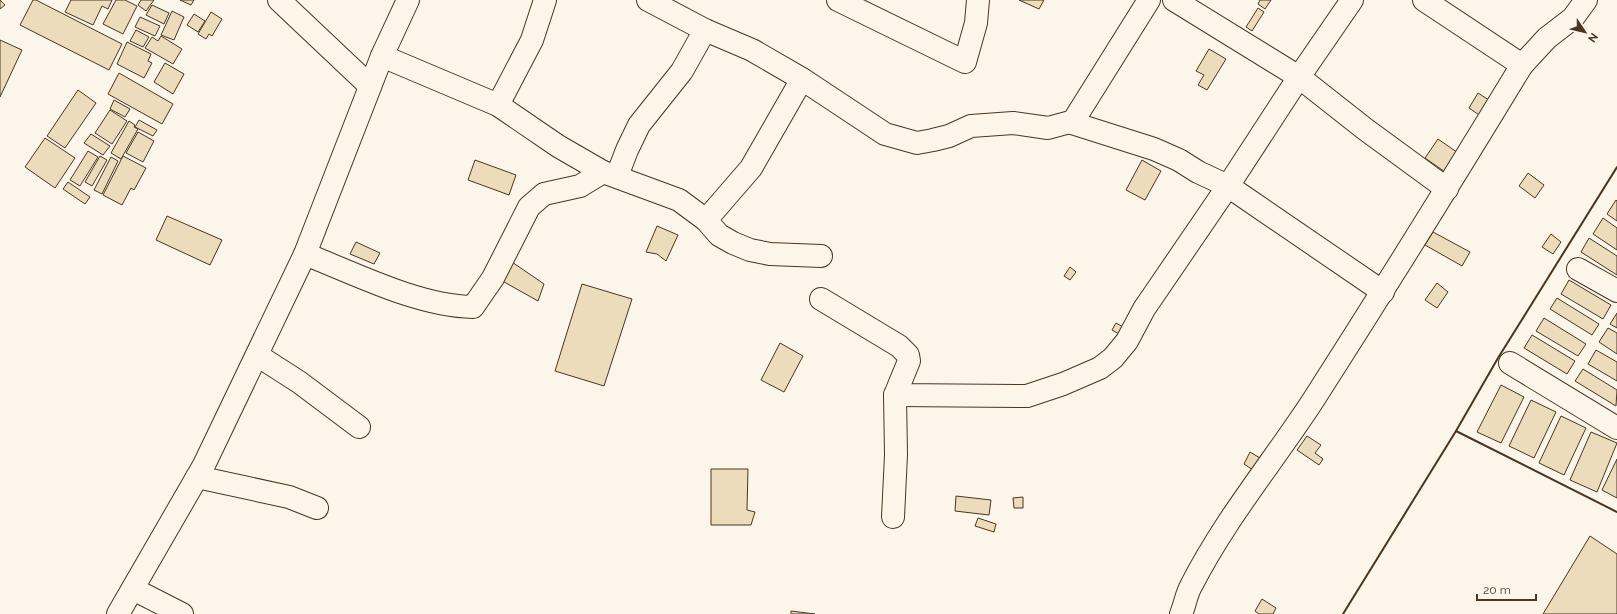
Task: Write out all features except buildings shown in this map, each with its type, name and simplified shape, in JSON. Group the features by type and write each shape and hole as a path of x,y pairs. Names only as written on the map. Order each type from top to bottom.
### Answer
{"street":[{"path":"279,0 370,86"},
{"path":"118,614 197,477 305,254 382,56 408,0"},
{"path":"498,105 532,40 545,0"},
{"path":"648,0 705,30 752,50 802,79 885,134 917,143 944,137 971,126 1013,123 1048,128 1070,122 1154,149 1179,160 1198,172 1228,186 1383,292"},
{"path":"838,0 965,62 976,23 978,0"},
{"path":"1072,123 1149,0"},
{"path":"1174,0 1299,77 1365,129 1447,189"},
{"path":"895,395 1027,396 1063,384 1100,368 1113,358 1127,341 1144,309 1352,0"},
{"path":"1424,0 1522,65"},
{"path":"1181,614 1190,588 1241,503 1293,430 1383,292 1522,65 1547,38 1573,18 1586,0"},
{"path":"305,254 406,294 454,306 473,307 493,278 529,207 544,194 580,186 610,174 627,150 639,125 682,72 705,30"},
{"path":"382,56 498,105 558,146 610,174 679,200 706,220 719,235 733,243 750,250 770,254 821,256"},
{"path":"706,220 751,168 802,79"},
{"path":"1578,269 1617,291"},
{"path":"821,299 899,346 908,355 909,361 895,395 896,455 893,517"},
{"path":"257,355 300,382 359,427"},
{"path":"1510,364 1617,428"},
{"path":"197,477 289,497 317,508"},
{"path":"132,589 182,614"}],"wall":[{"path":"1343,614 1456,431 1498,358 1617,167"},
{"path":"1456,431 1617,512"}]}
